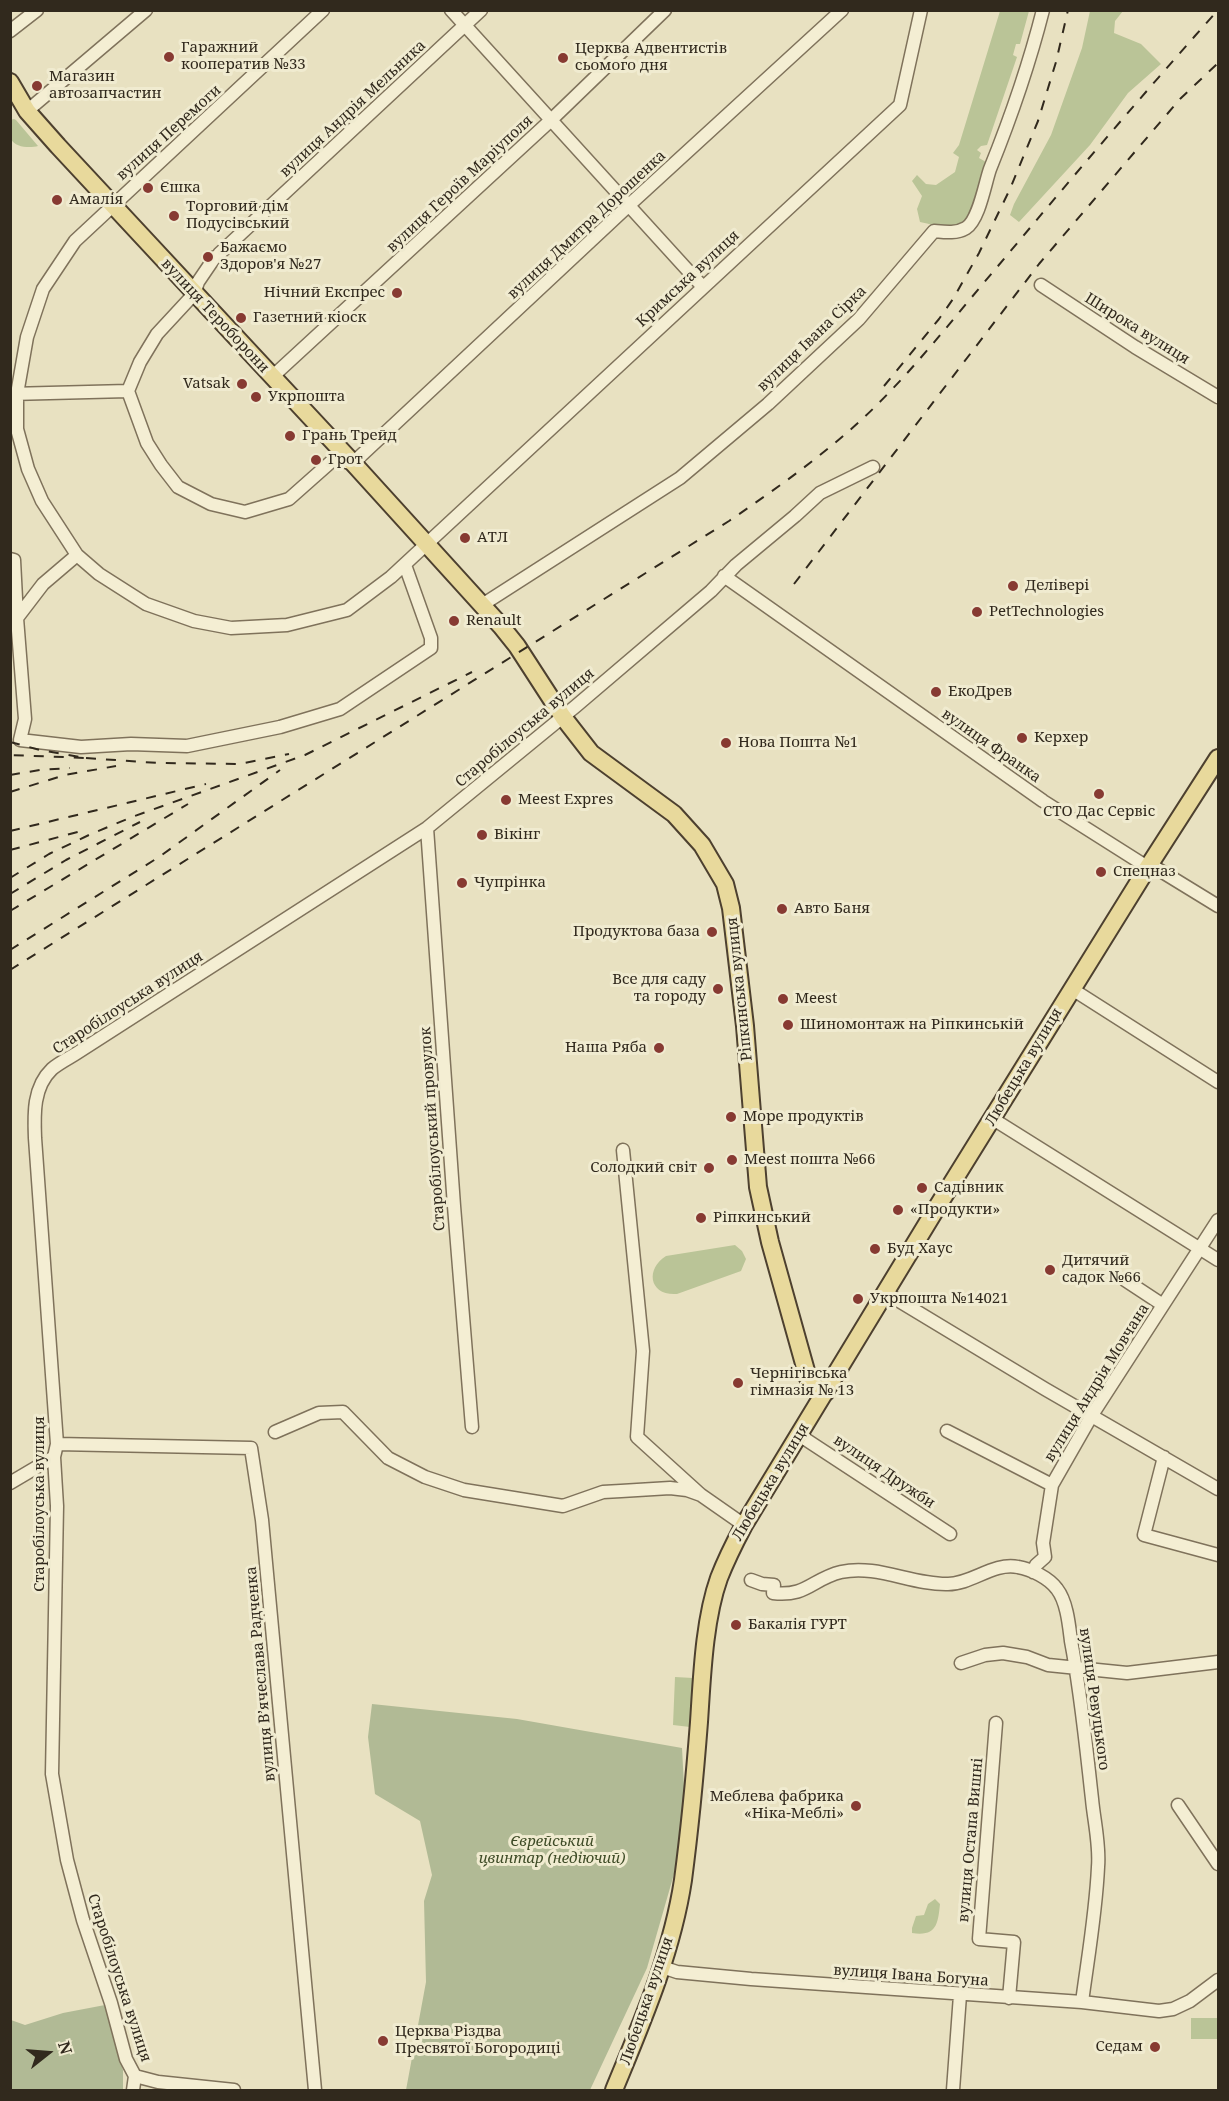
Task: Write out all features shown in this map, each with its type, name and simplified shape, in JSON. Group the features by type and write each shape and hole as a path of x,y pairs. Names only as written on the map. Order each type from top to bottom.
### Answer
{"main road":[{"name":"вулиця Тероборони","path":"10,82 27,111 427,544 522,653"},
{"name":"Ріпкинська вулиця","path":"522,653 563,717 591,753 657,800 689,830 715,864 725,884 731,908 739,973 756,1167 763,1215 808,1378 811,1384 825,1393"},
{"name":"Любецька вулиця","path":"614,2091 645,2015 667,1952 682,1882 691,1813 702,1675 714,1596 719,1578 744,1525 934,1212 1218,758"}],"street":[{"path":"10,31 37,10"},
{"path":"27,111 146,10"},
{"name":"вулиця Перемоги","path":"77,555 42,501 28,469 17,429 14,394 27,337 43,289 75,241 323,10"},
{"path":"451,10 702,286"},
{"name":"вулиця Андрія Мельника","path":"128,391 140,362 157,334 194,294 198,282 217,255 481,10"},
{"name":"вулиця Героїв Маріуполя","path":"272,377 550,121 666,10"},
{"name":"вулиця Дмитра Дорошенка","path":"353,463 842,10"},
{"name":"Кримська вулиця","path":"77,555 99,574 146,604 194,621 231,628 287,625 347,610 405,565 702,286 900,105 921,10"},
{"name":"вулиця Івана Сірка","path":"482,605 680,478 768,404 859,319 934,231 954,232 965,228 973,221 1029,63 1043,10"},
{"name":"Широка вулиця","path":"1041,285 1135,347 1218,397"},
{"path":"14,394 128,391 147,443 178,487 211,504 245,512 290,499 333,460 353,463"},
{"name":"Старобілоуська вулиця","path":"133,2091 135,2076 126,2060 67,1860 52,1774 57,1506 34,1132 34,1110 39,1088 52,1070 77,1053 427,828 563,717 711,591 736,565 820,493 873,466"},
{"path":"17,618 43,584 77,555"},
{"path":"10,559 14,560 25,719 15,738 81,747 131,744 187,746 280,727 340,709 431,648 431,638 405,565"},
{"name":"вулиця Франка","path":"724,576 1043,801 1148,867 1156,867 1218,906"},
{"name":"Старобілоуський провулок","path":"427,828 472,1427"},
{"path":"1072,989 1218,1082"},
{"path":"993,1119 1218,1260"},
{"path":"623,1150 643,1351 637,1437 701,1495 744,1525"},
{"name":"вулиця Андрія Мовчана","path":"1034,1568 1045,1557 1042,1543 1052,1485 1092,1415 1218,1220"},
{"path":"1125,1280 1163,1305"},
{"path":"886,1293 1218,1489"},
{"path":"275,1432 320,1413 343,1412 388,1458 425,1478 464,1490 563,1506 603,1492 670,1488 701,1495"},
{"path":"947,1431 1052,1485"},
{"name":"вулиця Дружби","path":"800,1435 950,1534"},
{"name":"вулиця Вʼячеслава Радченка","path":"55,1450 251,1448 262,1520 315,2091"},
{"path":"10,1484 55,1450"},
{"path":"1164,1457 1144,1535 1218,1555"},
{"name":"вулиця Ревуцького","path":"751,1580 773,1589 796,1593 828,1577 852,1571 898,1575 936,1585 964,1582 1000,1567 1017,1566 1034,1568 1058,1589 1067,1618 1077,1669 1099,1865 1082,2002"},
{"path":"961,1664 985,1655 1003,1653 1027,1657 1048,1665 1127,1673 1218,1662"},
{"name":"вулиця Остапа Вишні","path":"996,1724 979,1939 1014,1942 1009,1998"},
{"path":"1178,1805 1217,1857"},
{"name":"вулиця Івана Богуна","path":"662,1967 677,1972 751,1979 1082,2002 1159,2011 1182,2005 1218,1980"},
{"path":"953,2091 960,1995"},
{"path":"135,2076 158,2082 234,2091"}],"green space":[{"path":"1000,11 1029,11 1020,44 1016,44 1013,55 1017,57 987,145 977,150 981,153 979,158 986,162 976,200 967,219 961,225 945,227 920,222 917,209 922,196 912,181 917,175 926,184 936,185 955,172 959,157 953,153 959,145"},
{"path":"1090,11 1123,11 1115,21 1114,33 1141,44 1161,64 1128,93 1090,145 1019,222 1010,215 1051,135 1082,48"},
{"path":"14,119 38,146 23,147 13,142 10,135 10,120"},
{"path":"735,1245 746,1259 741,1271 677,1294 661,1291 653,1281 655,1268 666,1256"},
{"path":"675,1677 693,1678 690,1727 673,1725"},
{"name":"Єврейський цвинтар (недіючий)","path":"372,1704 517,1719 682,1748 685,1805 682,1838 674,1874 647,1968 590,2090 406,2090 426,1982 424,1901 432,1875 420,1821 375,1794 368,1737"},
{"path":"935,1899 940,1904 935,1927 927,1933 912,1933 916,1916 924,1915 928,1904"},
{"path":"105,2005 123,2070 123,2090 11,2090 11,2020 25,2025 63,2013"},
{"path":"1191,2018 1218,2018 1218,2039 1191,2039"}],"railway":[{"path":"884,386 939,319 979,253 1010,189 1038,121 1056,62 1068,10"},
{"path":"10,970 729,521 820,455 870,412 908,372 1218,10"},
{"path":"794,584 1039,264 1180,99 1218,63"},
{"path":"10,878 49,854 91,834 305,755 472,672"},
{"path":"10,742 86,758 10,755"},
{"path":"86,758 158,763 239,764 289,754"},
{"path":"10,792 65,775 116,766"},
{"path":"10,775 70,768"},
{"path":"10,950 159,857 280,770"},
{"path":"10,831 206,784"},
{"path":"10,911 188,804"},
{"path":"10,894 66,860 140,822"},
{"path":"10,850 85,830"}],"place":[{"name":"Гаражний кооператив №33","path":"169,57"},
{"name":"Церква Адвентистів сьомого дня","path":"563,58"},
{"name":"Магазин автозапчастин","path":"37,86"},
{"name":"Єшка","path":"148,188"},
{"name":"Амалія","path":"57,200"},
{"name":"Торговий дім Подусівський","path":"174,216"},
{"name":"Бажаємо Здоров'я №27","path":"208,257"},
{"name":"Нічний Експрес","path":"397,293"},
{"name":"Газетний кіоск","path":"241,318"},
{"name":"Vatsak","path":"242,384"},
{"name":"Укрпошта","path":"256,397"},
{"name":"Грань Трейд","path":"290,436"},
{"name":"Грот","path":"316,460"},
{"name":"АТЛ","path":"465,538"},
{"name":"Делівері","path":"1013,586"},
{"name":"PetTechnologies","path":"977,612"},
{"name":"Renault","path":"454,621"},
{"name":"ЕкоДрев","path":"936,692"},
{"name":"Керхер","path":"1022,738"},
{"name":"Нова Пошта №1","path":"726,743"},
{"name":"СТО Дас Сервіс","path":"1099,794"},
{"name":"Meest Expres","path":"506,800"},
{"name":"Вікінг","path":"482,835"},
{"name":"Спецназ","path":"1101,872"},
{"name":"Чупрінка","path":"462,883"},
{"name":"Авто Баня","path":"782,909"},
{"name":"Продуктова база","path":"712,932"},
{"name":"Все для саду та городу","path":"718,989"},
{"name":"Meest","path":"783,999"},
{"name":"Шиномонтаж на Ріпкинській","path":"788,1025"},
{"name":"Наша Ряба","path":"659,1048"},
{"name":"Море продуктів","path":"731,1117"},
{"name":"Meest пошта №66","path":"732,1160"},
{"name":"Солодкий світ","path":"709,1168"},
{"name":"Садівник","path":"922,1188"},
{"name":"«Продукти»","path":"898,1210"},
{"name":"Ріпкинський","path":"701,1218"},
{"name":"Буд Хаус","path":"875,1249"},
{"name":"Дитячий садок №66","path":"1050,1270"},
{"name":"Укрпошта №14021","path":"858,1299"},
{"name":"Чернігівська гімназія № 13","path":"738,1383"},
{"name":"Бакалія ГУРТ","path":"736,1625"},
{"name":"Меблева фабрика «Ніка-Меблі»","path":"856,1806"},
{"name":"Церква Різдва Пресвятої Богородиці","path":"383,2041"},
{"name":"Седам","path":"1155,2047"}]}
